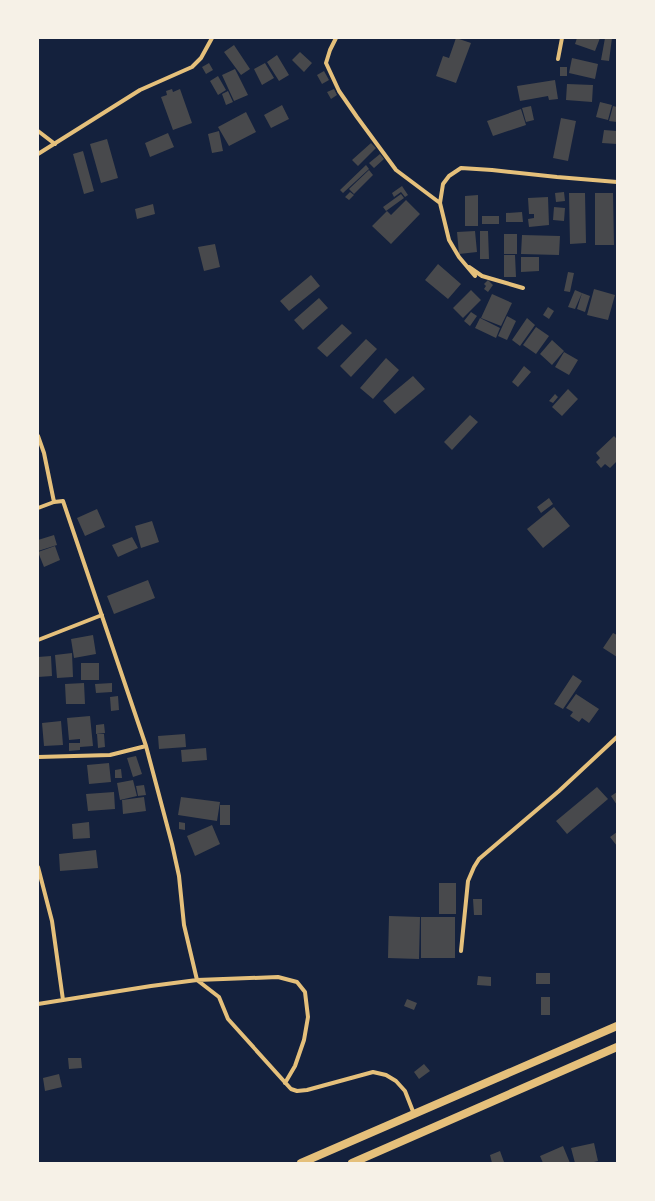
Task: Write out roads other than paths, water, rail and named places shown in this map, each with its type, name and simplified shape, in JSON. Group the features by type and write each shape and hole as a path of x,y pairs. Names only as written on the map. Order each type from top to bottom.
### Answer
{"highway":[{"path":"301,1163 617,1026"},
{"path":"352,1163 617,1047"}],"street":[{"path":"38,154 140,90 192,67 201,58 212,38"},
{"path":"336,38 326,63 339,91 396,170 440,203"},
{"path":"558,59 562,38"},
{"path":"38,131 55,144"},
{"path":"475,276 459,257 450,240 440,203 443,184 449,176 461,168 617,182"},
{"path":"464,263 482,276 523,288"},
{"path":"38,436 44,453 54,502"},
{"path":"38,508 54,502 63,501 102,615 146,746 172,844 179,876 184,925 197,980 219,997 228,1019 291,1089 297,1091 307,1090 373,1072 386,1075 396,1081 406,1091 414,1114"},
{"path":"38,640 102,615"},
{"path":"461,951 468,880 479,859 559,791 617,738"},
{"path":"38,757 110,755 146,746"},
{"path":"38,867 52,921 64,1000"},
{"path":"38,1004 197,980 278,977 297,982 305,992 308,1017 304,1040 295,1066 285,1083"}]}
